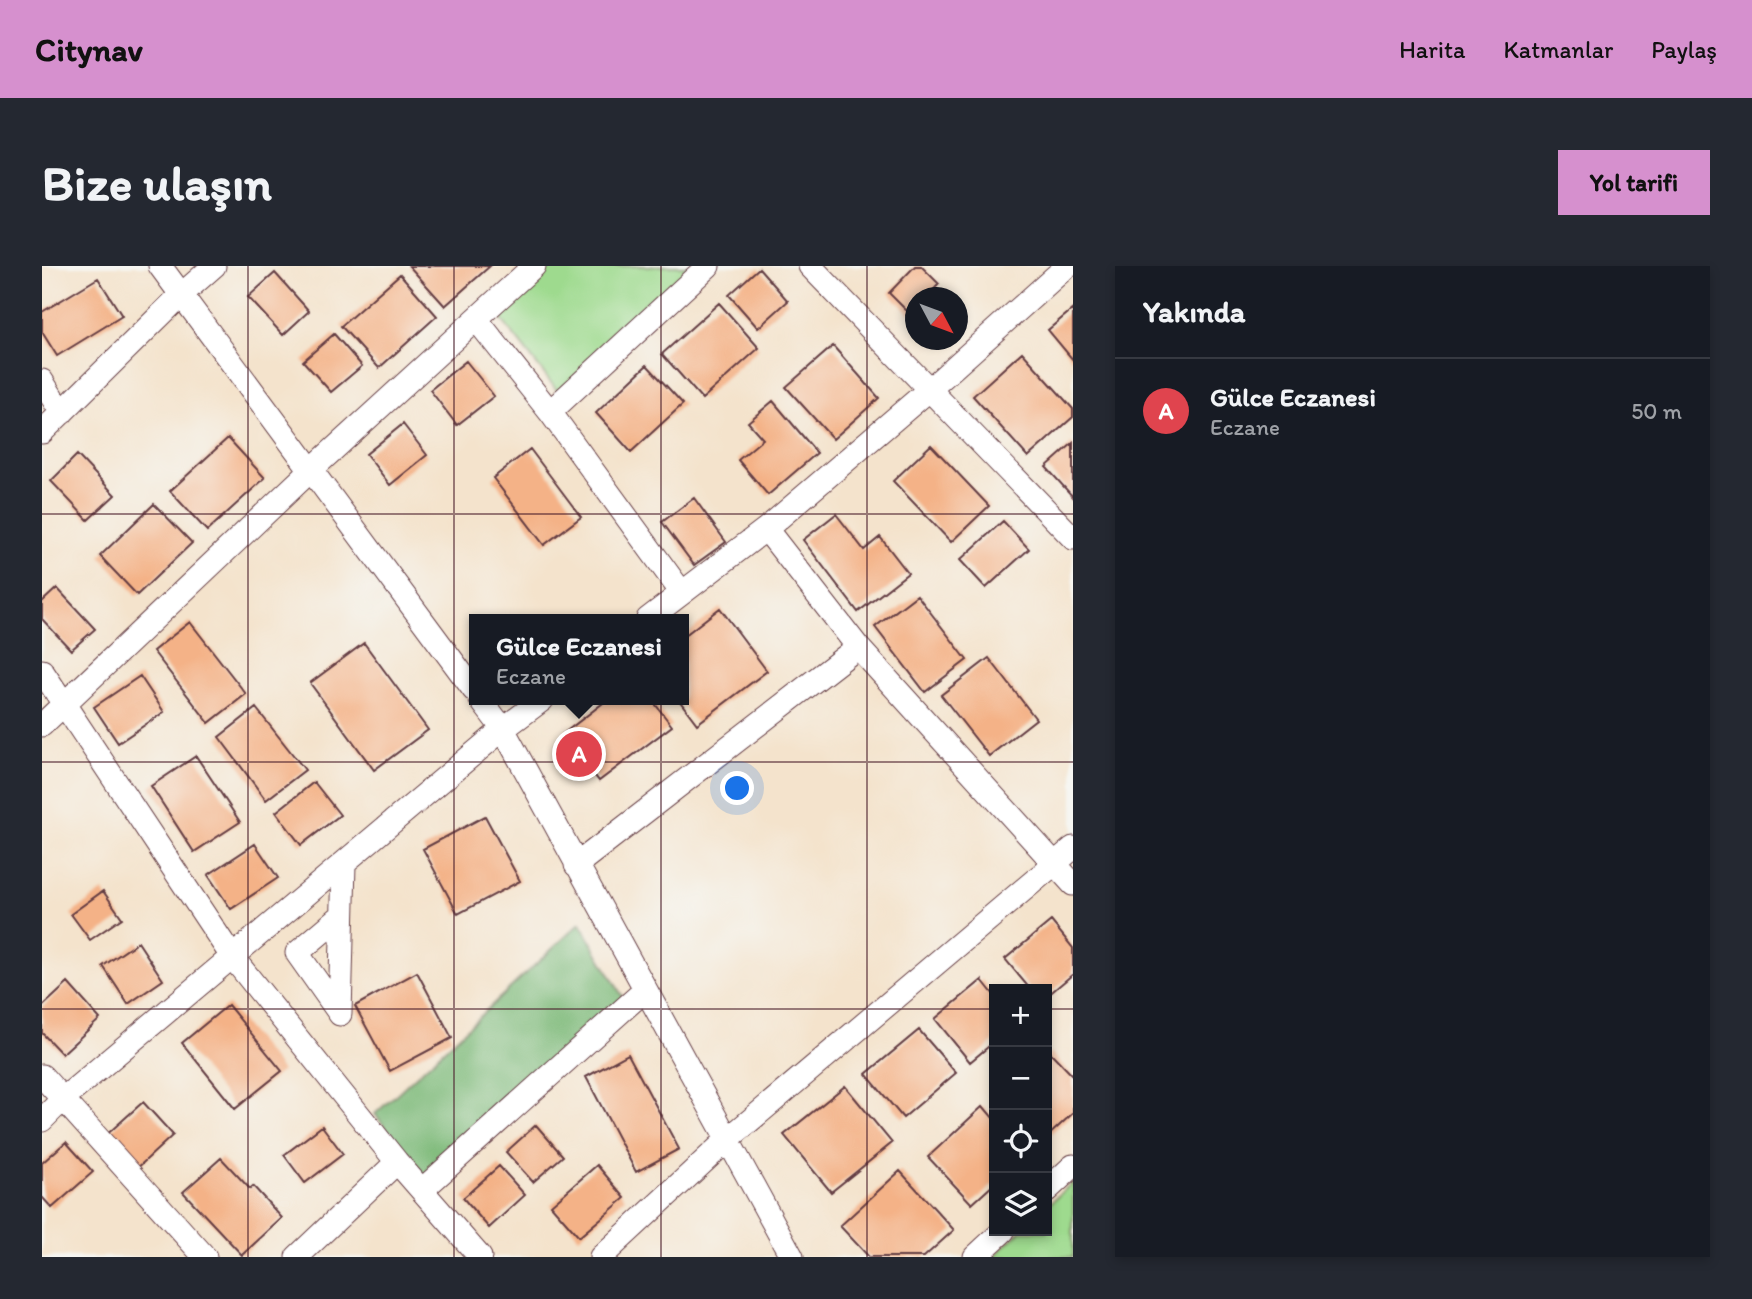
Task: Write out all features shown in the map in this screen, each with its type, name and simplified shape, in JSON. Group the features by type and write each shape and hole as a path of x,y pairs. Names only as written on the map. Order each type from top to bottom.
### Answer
{"street":[{"path":"160,266 469,683"},
{"path":"42,432 214,266"},
{"path":"42,725 311,470 534,266"},
{"path":"550,412 708,266"},
{"path":"810,266 931,388 1073,538"},
{"path":"655,614 766,529 931,388 1067,266"},
{"path":"476,319 550,412 682,593"},
{"path":"42,381 62,413"},
{"path":"766,529 858,647 1073,884"},
{"path":"576,864 858,647"},
{"path":"42,671 233,958 397,1162 480,1257"},
{"path":"485,705 503,729 792,1257"},
{"path":"42,1120 503,729 535,705"},
{"path":"601,1257 727,1140 1073,848"},
{"path":"342,915 344,864"},
{"path":"422,1190 645,990"},
{"path":"42,1076 205,1257"},
{"path":"297,1257 397,1162"},
{"path":"1052,1185 1073,1166"},
{"path":"975,1257 998,1236"}],"green space":[{"path":"551,266 695,266 560,394 498,315"},
{"path":"580,923 624,999 425,1177 375,1114"},
{"path":"1073,1182 1073,1257 993,1257 1016,1236 1052,1236 1052,1201"}],"building":[{"path":"409,266 490,266 445,306"},
{"path":"915,266 921,266 939,284 936,287 905,287 905,309 889,293"},
{"path":"759,268 788,301 758,328 729,295"},
{"path":"275,273 309,311 283,335 248,297"},
{"path":"400,274 437,316 379,368 341,326"},
{"path":"98,278 122,316 57,356 42,332 42,312"},
{"path":"719,303 759,348 702,399 662,354"},
{"path":"1073,309 1073,360 1048,330"},
{"path":"334,334 362,366 331,392 303,361"},
{"path":"833,346 879,398 833,439 786,387"},
{"path":"1022,352 1073,409 1073,417 1028,457 973,396"},
{"path":"466,361 494,396 457,425 430,390"},
{"path":"647,365 683,404 631,452 596,413"},
{"path":"773,401 817,453 768,495 738,460 763,439 748,422"},
{"path":"403,424 427,455 390,485 366,454"},
{"path":"228,438 265,478 207,531 170,491"},
{"path":"1073,443 1073,497 1046,467"},
{"path":"931,445 989,506 951,542 893,481"},
{"path":"530,449 581,517 544,545 493,478"},
{"path":"77,455 115,495 88,520 51,481"},
{"path":"694,498 726,542 694,565 662,522"},
{"path":"154,504 192,543 137,595 100,556"},
{"path":"836,514 864,550 880,537 908,573 858,612 803,540"},
{"path":"1003,521 1029,549 986,588 960,560"},
{"path":"57,588 95,629 71,650 42,619 42,602"},
{"path":"917,595 967,660 925,692 875,627"},
{"path":"720,608 767,671 697,724 683,705 689,705 689,632"},
{"path":"190,622 246,694 209,723 153,651"},
{"path":"364,643 428,730 374,770 310,683"},
{"path":"989,658 1036,719 989,756 941,695"},
{"path":"140,676 164,712 118,743 94,707"},
{"path":"601,705 656,705 672,726 599,781 563,734"},
{"path":"256,708 305,770 266,800 219,737"},
{"path":"196,756 240,822 194,852 151,786"},
{"path":"314,782 340,815 301,845 276,812"},
{"path":"485,816 520,881 458,914 423,849"},
{"path":"255,844 278,878 231,909 208,875"},
{"path":"103,891 122,918 90,940 71,914"},
{"path":"1051,921 1073,948 1073,974 1052,992 1052,984 1026,984 1005,959"},
{"path":"138,942 163,980 128,1004 103,966"},
{"path":"417,972 452,1038 390,1071 355,1006"},
{"path":"982,980 989,989 989,1046 970,1062 935,1019"},
{"path":"68,983 100,1019 62,1054 42,1033 42,1007"},
{"path":"228,1005 282,1071 235,1109 182,1043"},
{"path":"919,1030 956,1073 903,1118 866,1074"},
{"path":"628,1054 679,1149 636,1172 586,1077"},
{"path":"1052,1054 1073,1076 1073,1113 1052,1132"},
{"path":"845,1086 892,1143 831,1192 784,1135"},
{"path":"143,1102 173,1135 134,1171 104,1137"},
{"path":"983,1106 989,1113 989,1189 972,1204 928,1157"},
{"path":"536,1125 563,1156 533,1182 506,1152"},
{"path":"322,1126 343,1154 305,1183 284,1155"},
{"path":"66,1142 93,1172 52,1208 42,1197 42,1163"},
{"path":"221,1158 250,1189 253,1186 282,1218 242,1255 183,1192"},
{"path":"597,1165 625,1198 579,1237 551,1205"},
{"path":"499,1166 525,1195 489,1228 463,1198"},
{"path":"900,1171 954,1230 924,1257 869,1257 840,1226"}],"place":[{"name":"Gülce Eczanesi","path":"579,754"}]}
